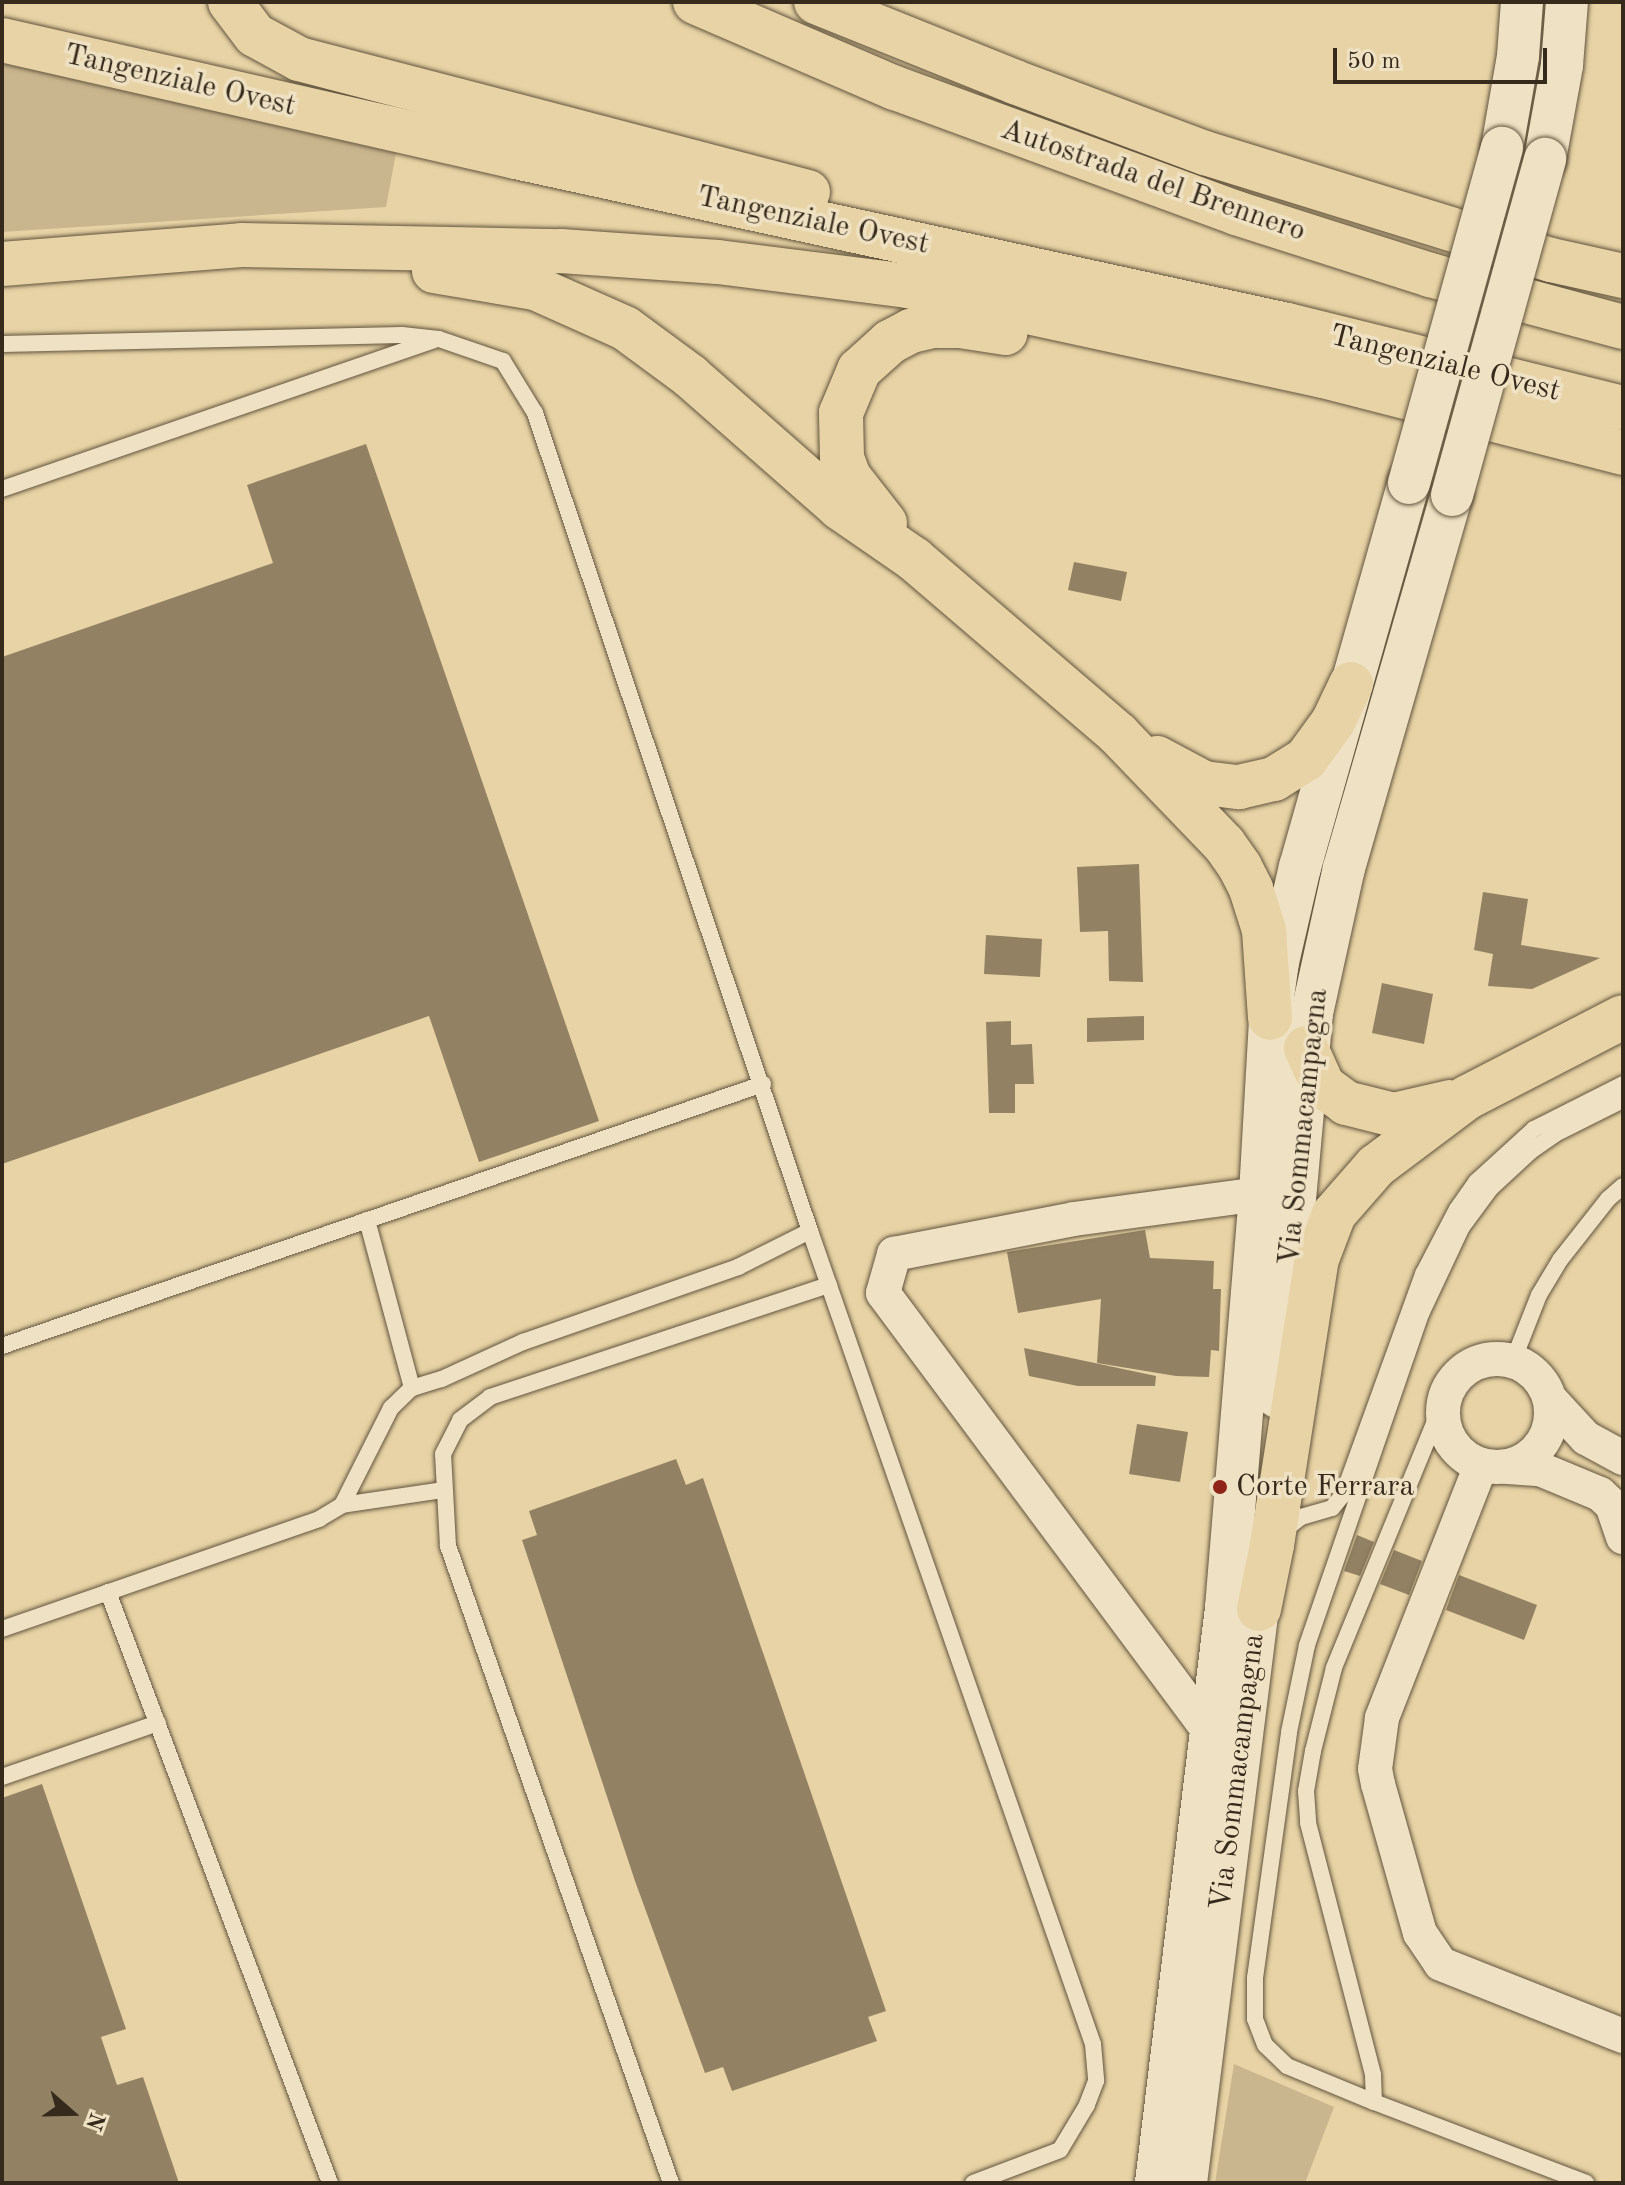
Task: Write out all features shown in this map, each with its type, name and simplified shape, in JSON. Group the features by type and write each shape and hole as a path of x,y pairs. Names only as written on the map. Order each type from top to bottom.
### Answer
{"highway":[{"path":"230,2 255,35 299,59 883,212 1124,288"},
{"name":"Autostrada del Brennero","path":"695,2 895,88 1236,213 1430,275 1623,327"},
{"name":"Autostrada del Brennero","path":"816,2 1015,82 1205,153 1551,260 1623,276"},
{"path":"892,2 1252,147 1551,260"},
{"name":"Tangenziale Ovest","path":"2,40 500,154 1124,288 1421,356 1623,408"},
{"path":"241,245 503,281 565,299 625,328 690,376 840,508 914,559 1118,734 1224,844 1251,889 1264,930 1270,1018"},
{"name":"Tangenziale Ovest","path":"2,264 241,245 529,250 718,262 907,286 1323,376 1623,453"},
{"path":"914,559 849,477 842,458 840,435 841,413 859,370 890,342 911,331 932,326 960,326 1185,372 1323,376"},
{"path":"1118,734 1184,776 1223,786 1256,785 1291,770 1306,759 1333,722 1351,684"},
{"path":"1259,1609 1324,1235 1349,1193 1376,1166 1468,1097 1623,1017"},
{"path":"1306,1048 1315,1074 1323,1086 1333,1096 1363,1109 1410,1114 1468,1097"}],"street":[{"name":"Via Sommacampagna","path":"1156,2183 1228,1593 1260,1194 1270,1018 1288,911 1502,148 1518,56 1522,2"},
{"name":"Via Sommacampagna","path":"1186,2183 1259,1609 1306,1048 1344,868 1545,159 1562,65 1567,2"},
{"name":"Via Sommacampagna","path":"1212,1735 883,1293 894,1254 1074,1219 1260,1194"},
{"path":"1623,1537 1612,1505 1600,1494 1540,1469 1495,1466 1465,1457 1453,1444 1445,1428 1443,1409 1447,1392 1455,1378 1481,1361 1513,1361 1529,1369 1543,1382 1550,1399 1552,1418 1547,1436 1536,1451 1495,1466 1382,1718 1375,1769 1420,1933 1441,1964 1623,2036"},
{"path":"1550,1399 1586,1438 1623,1458"}],"lane":[{"path":"2,344 402,335 439,339 503,361 535,413 810,1231 1093,2044 1096,2081 1087,2105 1060,2150 973,2183"},
{"path":"2,489 439,339"},
{"path":"2,1346 763,1084"},
{"path":"1272,1545 1289,1524 1332,1508 1343,1495 1423,1274 1457,1209 1476,1182 1534,1129 1623,1084"},
{"path":"1586,2183 1287,2066 1265,2045 1255,2019 1257,1963 1289,1732 1304,1659 1421,1314 1462,1227 1490,1189 1531,1151 1555,1134 1623,1100"},
{"path":"1513,1361 1533,1308 1560,1260 1608,1199 1623,1186"},
{"path":"367,1220 412,1388"},
{"path":"342,1505 391,1408 412,1388 442,1379 523,1342 738,1267 810,1231"},
{"path":"671,2183 448,1546 443,1454 460,1420 490,1397 829,1285"},
{"path":"1374,2102 1373,2075 1308,1823 1306,1791 1321,1712 1334,1668 1447,1392"},
{"path":"2,1629 319,1519 342,1505 443,1490"},
{"path":"108,1592 330,2183"},
{"path":"2,1777 158,1723"}],"shaded area":[{"path":"2,63 396,153 386,207 2,232"},
{"path":"1234,2064 1334,2107 1305,2183 1215,2183"}],"building":[{"path":"366,444 599,1121 479,1162 429,1016 2,1164 2,657 273,563 247,485"},
{"path":"1074,562 1127,572 1121,601 1068,590"},
{"path":"1139,864 1143,982 1109,981 1108,931 1080,932 1077,867"},
{"path":"1483,892 1528,899 1521,945 1600,958 1532,989 1488,986 1493,954 1474,950"},
{"path":"986,935 1042,939 1040,977 984,974"},
{"path":"1382,983 1433,994 1424,1044 1372,1033"},
{"path":"1144,1016 1144,1040 1087,1042 1087,1018"},
{"path":"1011,1021 1011,1045 1032,1044 1034,1084 1015,1084 1015,1113 989,1113 986,1022"},
{"path":"1145,1230 1150,1258 1214,1261 1213,1289 1221,1289 1219,1351 1211,1350 1209,1377 1176,1376 1097,1363 1101,1299 1018,1313 1007,1252"},
{"path":"1024,1348 1156,1376 1155,1386 1078,1386 1029,1376"},
{"path":"1137,1424 1188,1432 1180,1482 1129,1474"},
{"path":"676,1459 686,1485 703,1478 886,2011 868,2017 877,2041 732,2091 723,2067 705,2073 635,1881 522,1540 537,1535 529,1511"},
{"path":"1357,1535 1374,1542 1360,1576 1344,1571"},
{"path":"1394,1550 1422,1561 1409,1595 1380,1584"},
{"path":"1459,1575 1537,1605 1524,1640 1446,1610"},
{"path":"42,1784 126,2029 101,2037 117,2085 143,2077 179,2183 2,2183 2,1798"}],"place":[{"name":"Corte Ferrara","path":"1220,1487"}]}
